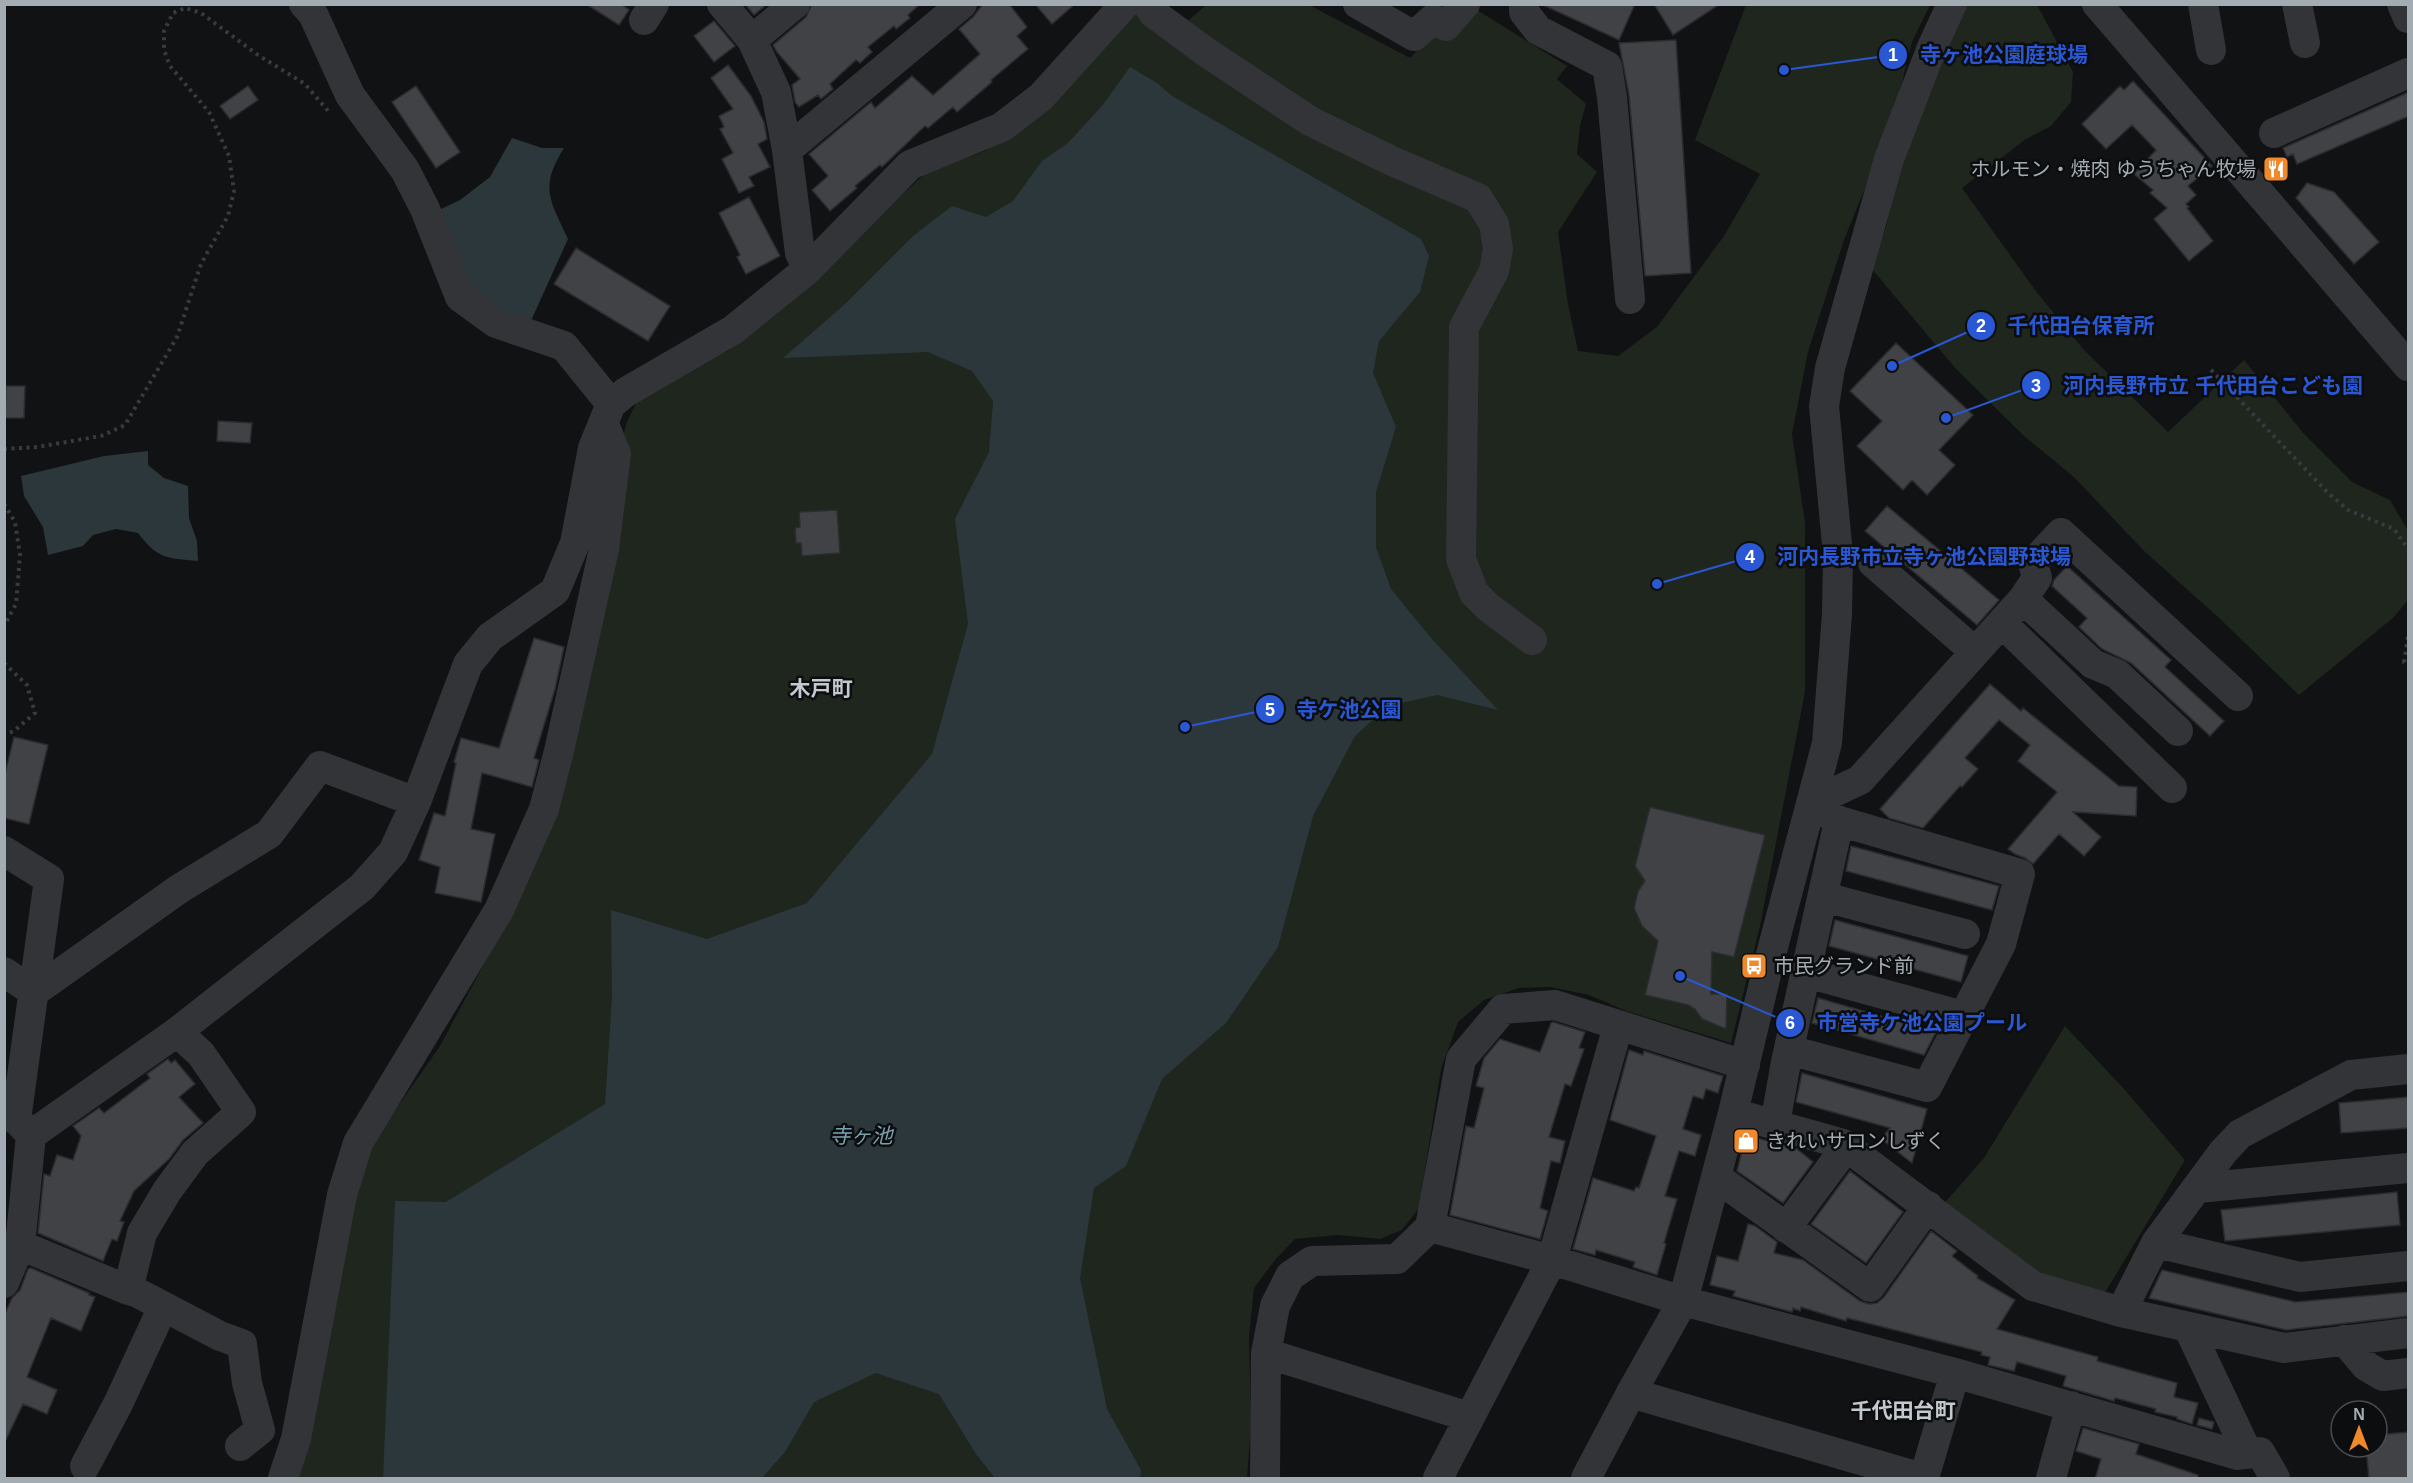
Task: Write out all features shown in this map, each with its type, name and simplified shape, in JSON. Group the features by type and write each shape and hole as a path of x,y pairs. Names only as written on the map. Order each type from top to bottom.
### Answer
{"street":[{"path":"283,1479 296,1438 342,1195 358,1143 499,910 544,809 560,751 604,549 616,454 608,414 564,346 496,323 460,297 426,209 405,170 350,95 314,14 304,4"},
{"path":"722,4 752,40 776,92 787,150 800,253 808,269"},
{"path":"752,40 795,4"},
{"path":"787,150 962,4"},
{"path":"17,1122 177,1032 363,887 393,852 416,802 468,664 490,637 555,591 575,543 592,448 608,414 626,392 733,330 808,269 910,165 1002,127 1041,97 1125,4"},
{"path":"1148,4 1153,13 1206,52 1310,121 1392,161 1478,198 1494,224 1498,249 1494,271 1464,327 1461,559 1474,593 1488,607 1532,640"},
{"path":"1358,4 1414,36 1433,19 1446,26 1465,4"},
{"path":"1524,4 1524,12 1538,30 1607,66 1612,97 1630,299"},
{"path":"1586,1479 1683,1300 1827,743 1839,555 1824,406 1830,368 1889,159 1933,45 1952,4"},
{"path":"2097,4 2409,366"},
{"path":"2203,4 2211,50"},
{"path":"2297,4 2305,43"},
{"path":"2402,4 2409,18"},
{"path":"2274,132 2409,73"},
{"path":"1811,802 1860,780 1974,651 2024,599 2037,578 2033,563 2061,533 2238,696"},
{"path":"1873,563 1974,651"},
{"path":"2024,599 2093,664 2117,674 2178,731"},
{"path":"2002,623 2172,788"},
{"path":"34,992 179,889 269,834 320,766 416,802"},
{"path":"1789,1050 1927,1087 2001,944 2020,874 1839,822 1811,802"},
{"path":"1775,1124 1839,822"},
{"path":"4,851 49,879 17,1122 20,1245 4,1283"},
{"path":"1824,897 1965,934"},
{"path":"4,972 34,992"},
{"path":"1807,973 1963,1016"},
{"path":"1264,1479 1266,1353 1275,1306 1290,1276 1312,1261 1397,1259 1430,1227 1461,1059 1503,1009 1555,1005 1745,1065"},
{"path":"1438,1479 1552,1260 1618,1026"},
{"path":"128,1290 142,1233 167,1191 195,1153 241,1112 201,1054 177,1032"},
{"path":"2121,1312 2156,1243 2223,1152 2240,1134 2351,1075 2409,1069"},
{"path":"1733,1113 1847,1146 2033,1286 2121,1312 2284,1348 2409,1333"},
{"path":"1786,1228 1847,1146"},
{"path":"2198,1188 2409,1168"},
{"path":"1716,1177 1870,1287 1928,1206"},
{"path":"1430,1227 1552,1260 1683,1300 2071,1406 2238,1462 2260,1452 2275,1479"},
{"path":"2156,1243 2300,1277 2409,1266"},
{"path":"20,1245 136,1292 242,1344 247,1383 260,1430 240,1446"},
{"path":"85,1466 118,1404 163,1307"},
{"path":"2188,1327 2238,1462"},
{"path":"2344,1341 2366,1366 2383,1376 2409,1373"},
{"path":"1266,1353 1469,1417"},
{"path":"1631,1393 1923,1479 1955,1373"},
{"path":"2050,1479 2071,1406"}],"path":[{"path":"4,449 37,447 101,436 125,425 177,337 201,264 228,216 234,191 228,156 209,112 170,66 164,50 164,31 173,13 186,8 201,13 258,55 305,84 334,118"},
{"path":"2211,370 2327,492 2348,510 2394,529 2409,549"},
{"path":"4,504 15,522 20,555 16,604 4,626"},
{"path":"2409,637 2404,663 2409,663"},
{"path":"4,663 27,685 35,713 14,731 4,735"}],"shaded area":[{"path":"1135,4 1175,32 1206,5 1309,5 1410,58 1432,35 1474,8 1567,66 1557,79 1586,104 1580,126 1577,154 1597,172 1558,232 1568,304 1578,351 1618,356 1657,327 1724,236 1760,174 1695,140 1746,5 1930,5 1912,42 1892,122 1844,240 1808,352 1792,434 1805,523 1805,692 1760,926 1731,1043 1626,1011 1589,995 1550,987 1519,988 1484,1000 1458,1022 1441,1069 1419,1208 1402,1230 1380,1239 1338,1235 1295,1239 1275,1260 1254,1288 1249,1337 1251,1425 1247,1478 298,1478 351,1204 373,1142 440,1046 500,934 622,439 636,403 684,366 728,351 927,172 985,151 1011,133"},
{"path":"1961,5 2037,5 2073,72 2071,102 2051,126 2026,139 1962,188 2035,290 2084,350 2168,432 2244,360 2304,434 2352,482 2390,500 2408,531 2408,600 2393,618 2299,695 2218,617 2143,550 2075,478 2024,436 1956,369 1871,268 1886,227 1902,158"},
{"path":"2065,1026 2125,1090 2185,1160 2100,1301 2037,1281 1940,1208 1984,1158"}],"water":[{"name":"寺ヶ池","path":"1130,67 1157,83 1172,96 1421,239 1429,256 1420,292 1379,341 1373,373 1396,427 1376,492 1376,547 1391,589 1431,638 1498,710 1437,695 1388,706 1355,736 1313,816 1278,947 1226,1023 1162,1079 1126,1166 1094,1188 1080,1278 1107,1409 1141,1470 1140,1478 995,1478 976,1454 939,1394 876,1373 814,1402 785,1452 762,1478 383,1478 395,1201 446,1202 605,1104 612,998 611,910 707,939 807,903 932,754 968,624 955,519 989,452 993,401 972,371 928,352 783,358 844,305 913,236 952,206 986,217 1013,201 1042,161 1068,143 1102,106"},
{"path":"512,138 542,148 564,148 552,174 550,194 556,214 568,239 530,323 480,302 463,278 437,211 460,200 490,177"},
{"path":"148,451 148,465 164,478 188,486 189,518 197,541 198,561 164,556 151,548 138,533 116,529 93,535 83,546 48,555 43,527 24,496 21,476 104,456"}],"building":[{"path":"586,4 621,4 629,10 619,25"},
{"path":"745,4 767,4 754,15"},
{"path":"812,4 920,4 908,15 910,18 896,29 894,26 868,47 872,52 860,63 856,60 830,84 833,89 821,99 818,95 799,107 795,102 792,85 800,79 773,45 806,17"},
{"path":"983,4 1009,4 1027,27 1017,36 1028,49 957,112 953,107 928,128 925,126 882,167 880,165 855,186 857,188 830,211 812,190 828,176 809,154 871,102 875,108 912,76 933,95 980,54 959,29"},
{"path":"1035,4 1075,4 1052,24"},
{"path":"1541,4 1635,4 1619,40"},
{"path":"1654,4 1720,4 1673,35"},
{"path":"714,21 735,46 714,62 694,36"},
{"path":"1676,40 1691,273 1645,276 1629,95 1619,43"},
{"path":"728,65 751,96 764,122 767,139 758,144 770,167 749,177 754,186 739,193 722,159 733,153 720,129 724,127 719,116 733,109 711,78"},
{"path":"2133,81 2212,166 2188,186 2196,195 2186,204 2213,241 2189,261 2154,219 2167,208 2150,193 2153,190 2134,174 2156,150 2132,125 2106,149 2082,124 2120,86 2124,90"},
{"path":"248,86 258,100 230,119 220,106"},
{"path":"416,86 460,152 436,168 392,102"},
{"path":"2409,92 2409,116 2297,164 2293,154 2287,157 2283,148"},
{"path":"2307,183 2334,192 2379,242 2354,264 2296,198"},
{"path":"749,197 780,256 746,274 737,257 740,255 719,213"},
{"path":"576,248 670,306 648,341 554,284"},
{"path":"1896,343 1973,415 1939,450 1955,465 1927,495 1912,480 1903,490 1857,446 1882,421 1850,391"},
{"path":"6,386 25,386 24,418 5,418"},
{"path":"218,421 252,423 250,443 217,441"},
{"path":"1887,506 1999,600 1977,625 1865,531"},
{"path":"837,510 840,553 802,556 801,543 796,543 795,528 800,527 799,512"},
{"path":"2067,566 2171,660 2165,667 2224,721 2210,736 2131,663 2102,649 2079,627 2087,618 2052,586 2054,580"},
{"path":"534,638 564,647 555,689 534,758 539,760 532,787 482,773 471,829 495,834 481,902 435,893 440,867 419,860 434,813 445,816 456,763 454,762 461,738 499,748"},
{"path":"1990,684 2021,711 2023,708 2119,786 2137,787 2136,816 2073,812 2101,837 2084,856 2059,834 2033,864 2015,854 2008,849 2057,792 2018,761 2030,745 1999,720 1965,758 1978,769 1923,828 1889,818 1880,809"},
{"path":"14,737 48,745 29,824 4,818 4,778"},
{"path":"1650,807 1765,835 1734,957 1712,952 1711,994 1727,994 1726,1029 1702,1019 1695,1009 1688,1005 1645,995 1658,941 1642,926 1634,908 1638,891 1645,881 1635,866"},
{"path":"1851,846 1999,886 1992,910 1846,871"},
{"path":"1835,920 1968,956 1961,982 1829,946"},
{"path":"1818,998 1936,1032 1924,1055 1812,1023"},
{"path":"1553,1022 1585,1032 1579,1048 1584,1049 1571,1086 1565,1084 1549,1137 1565,1141 1560,1163 1551,1161 1540,1208 1548,1211 1540,1239 1450,1215 1466,1126 1474,1128 1484,1088 1476,1086 1484,1058 1500,1039 1540,1052"},
{"path":"1629,1050 1643,1055 1644,1051 1723,1076 1718,1093 1706,1089 1703,1099 1693,1096 1683,1129 1701,1135 1695,1156 1679,1151 1665,1196 1677,1199 1657,1275 1633,1267 1635,1262 1596,1250 1595,1255 1573,1249 1593,1178 1634,1191 1636,1187 1639,1188 1656,1136 1610,1120"},
{"path":"168,1059 171,1063 175,1060 195,1084 179,1097 203,1123 183,1140 169,1159 134,1191 120,1221 124,1222 117,1241 112,1239 103,1261 38,1233 44,1174 50,1176 57,1155 73,1160 81,1136 73,1126 99,1108 104,1113 150,1078 147,1074"},
{"path":"1802,1073 1927,1109 1912,1163 1881,1139 1890,1128 1796,1102"},
{"path":"2409,1097 2409,1128 2341,1133 2339,1103"},
{"path":"1746,1135 1797,1149 1813,1162 1783,1203 1737,1171"},
{"path":"1850,1171 1903,1212 1866,1263 1811,1224"},
{"path":"2397,1192 2400,1225 2225,1241 2221,1210"},
{"path":"1748,1224 1755,1226 1777,1242 1774,1253 1803,1260 1860,1301 1869,1304 1877,1303 1884,1297 1931,1231 1957,1251 1952,1256 1978,1276 1977,1278 2015,1300 1997,1329 2098,1357 2097,1361 2177,1383 2174,1397 2198,1403 2192,1424 2177,1419 2177,1417 2155,1412 2156,1409 2115,1398 2114,1401 2063,1386 2066,1376 2017,1362 2014,1371 1988,1365 1990,1357 1981,1355 1982,1352 1847,1318 1846,1321 1801,1307 1800,1311 1793,1308 1792,1312 1733,1296 1735,1291 1710,1285 1717,1256 1738,1261"},
{"path":"31,1268 95,1297 81,1331 51,1318 27,1377 57,1390 47,1414 23,1404 4,1444 4,1316 12,1298 20,1290 28,1269"},
{"path":"2162,1270 2295,1302 2409,1292 2409,1316 2286,1330 2149,1298"},
{"path":"2199,1418 2214,1422 2212,1429 2197,1425"},
{"path":"2083,1428 2139,1444 2136,1454 2198,1475 2198,1479 2095,1479 2101,1459 2076,1451"},
{"path":"2409,1432 2409,1479 2369,1479 2367,1459 2389,1459 2389,1434"}],"place":[{"name":"寺ヶ池公園庭球場","path":"1784,70"},
{"name":"ホルモン・焼肉 ゆうちゃん牧場","path":"2276,169"},
{"name":"千代田台保育所","path":"1892,366"},
{"name":"河内長野市立 千代田台こども園","path":"1946,418"},
{"name":"河内長野市立寺ヶ池公園野球場","path":"1657,584"},
{"name":"寺ケ池公園","path":"1185,727"},
{"name":"市民グランド前","path":"1754,966"},
{"name":"市営寺ケ池公園プール","path":"1680,976"},
{"name":"きれいサロンしずく","path":"1746,1141"}],"district":[{"name":"木戸町","path":"821,689"},
{"name":"千代田台町","path":"1903,1411"}]}
